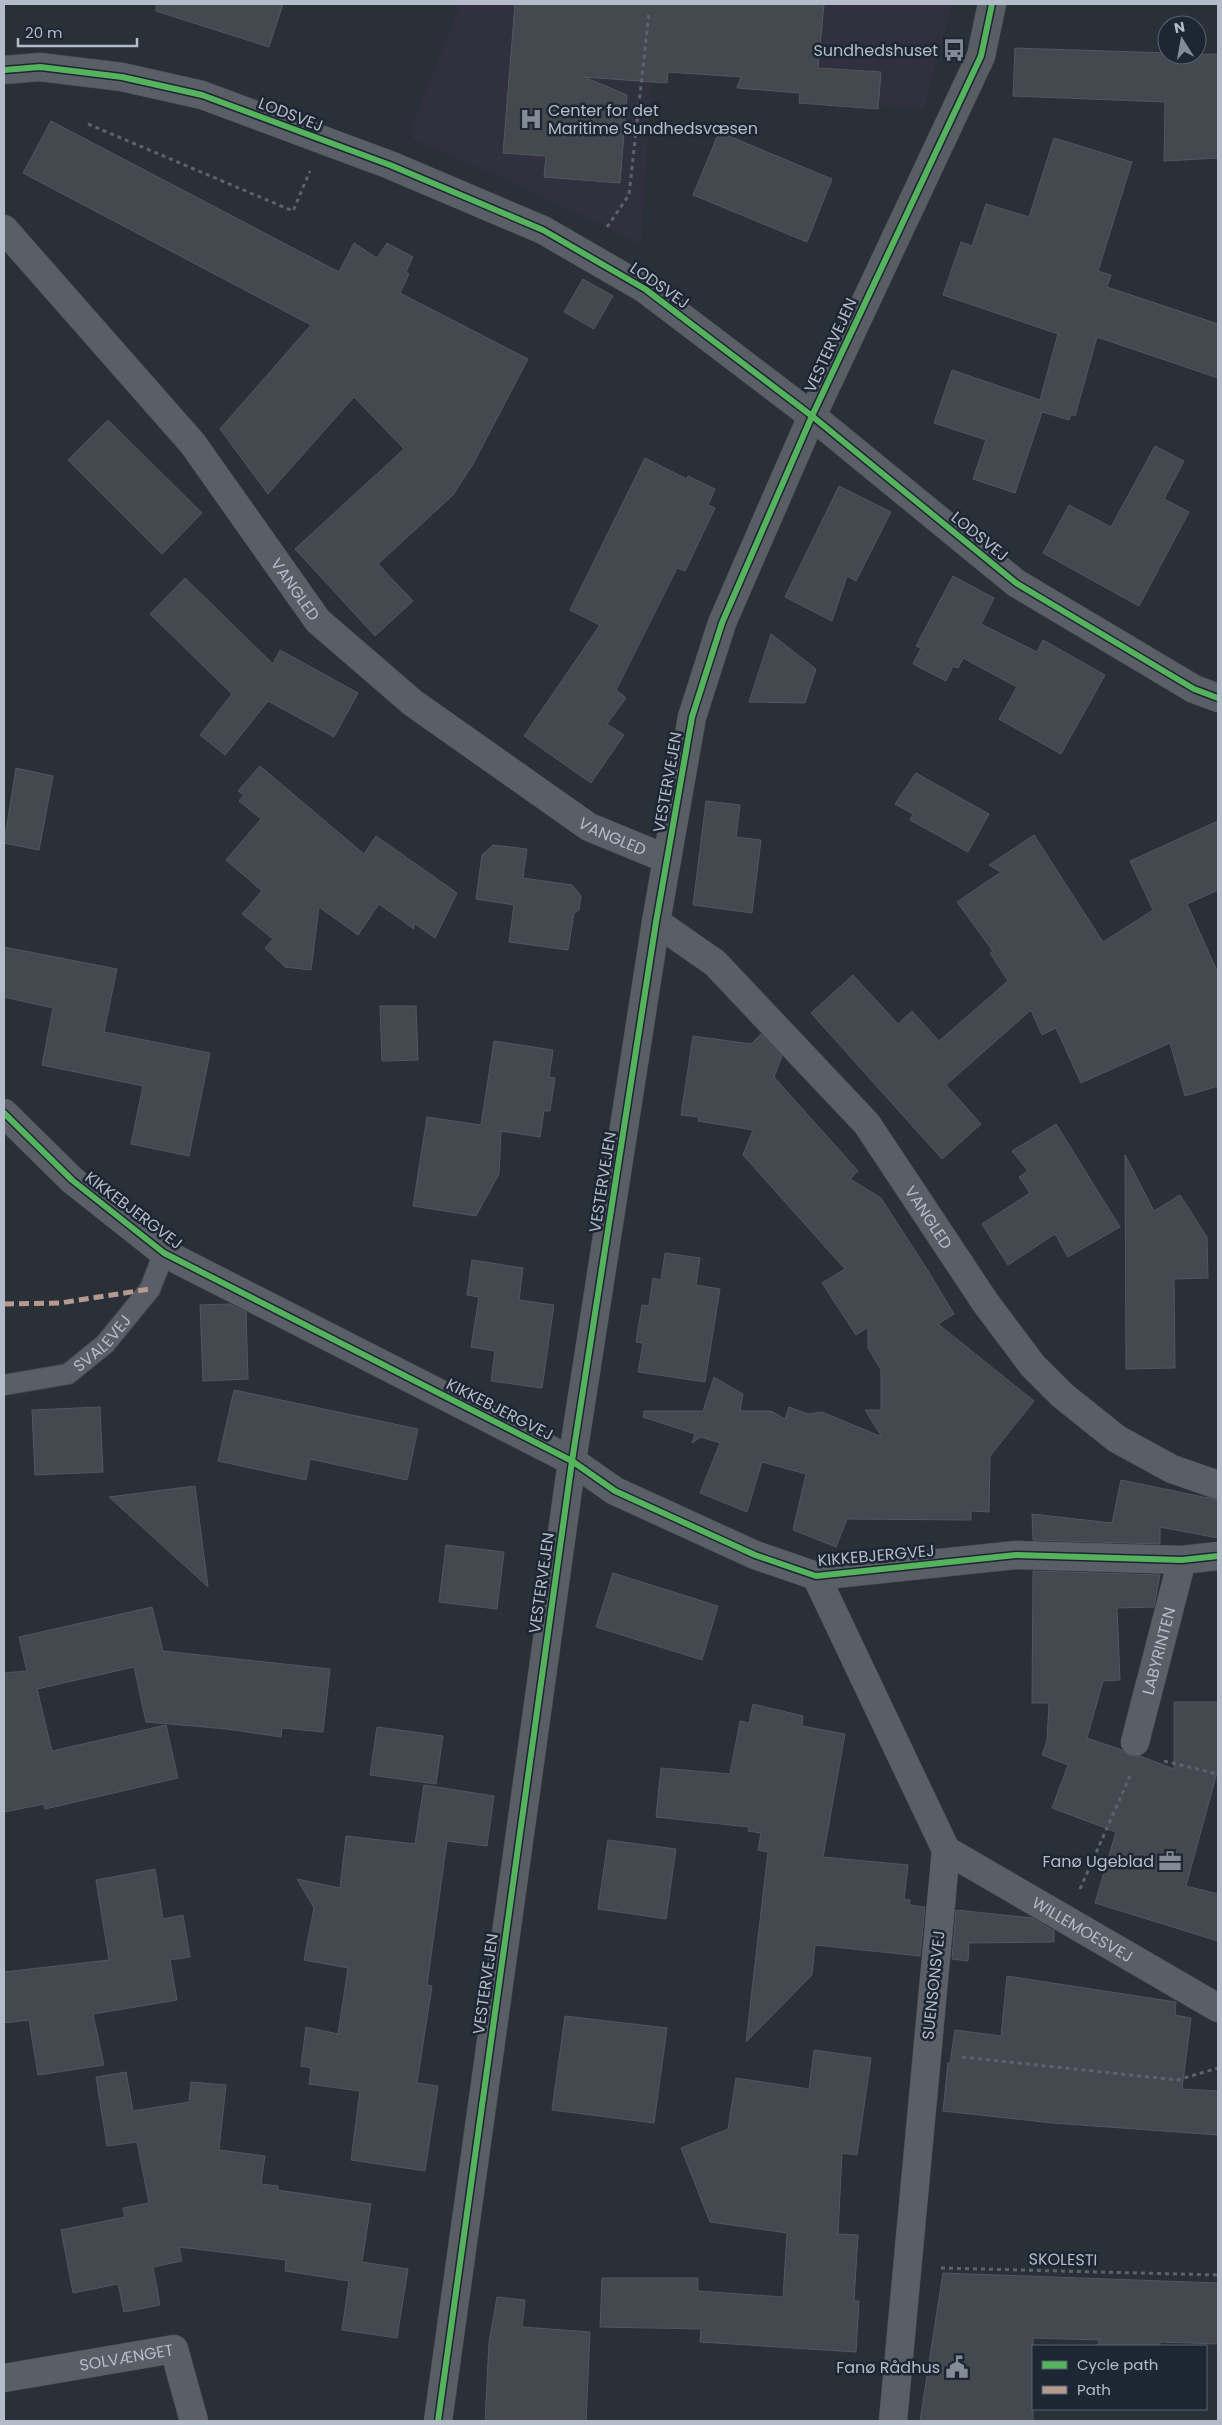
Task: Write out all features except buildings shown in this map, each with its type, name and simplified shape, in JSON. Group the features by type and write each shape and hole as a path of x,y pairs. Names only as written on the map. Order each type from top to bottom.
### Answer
{"street":[{"name":"VESTERVEJEN","path":"438,2421 572,1461 656,922 692,717 719,632 812,416 981,56 992,4"},
{"name":"LODSVEJ","path":"4,70 40,67 122,76 202,95 390,165 543,230 588,254 645,289 812,416 1016,583 1194,689 1218,698"},
{"name":"VANGLED","path":"4,230 193,444 318,621 413,702 589,826 667,859"},
{"name":"VANGLED","path":"656,922 715,963 867,1124 985,1302 1033,1366 1062,1395 1117,1439 1172,1469 1218,1486"},
{"name":"KIKKEBJERGVEJ","path":"4,1114 72,1180 164,1254 572,1461 615,1491 755,1555 816,1576 1016,1555 1182,1560 1218,1556"},
{"name":"LABYRINTEN","path":"1137,1749 1182,1560"},
{"path":"816,1576 946,1850"},
{"name":"WILLEMOESVEJ","path":"946,1850 1218,2008"},
{"name":"SUENSONSVEJ","path":"893,2421 946,1850"},
{"name":"SOLVÆNGET","path":"4,2378 174,2349 194,2421"}],"lane":[{"name":"SVALEVEJ","path":"4,1385 68,1374 105,1344 150,1289 164,1254"}],"path":[{"path":"588,254 629,195 649,12"},
{"path":"88,124 294,211 323,140"},
{"path":"1066,1920 1137,1749 1218,1774"},
{"path":"926,2054 1177,2080 1218,2068"}],"shaded area":[{"name":"Center for det Maritime Sundhedsvæsen","path":"460,4 952,4 924,109 879,105 878,109 813,105 813,94 751,78 652,73 641,245 502,177 413,140 410,129"}],"marked path":[{"path":"4,1304 60,1303 150,1289"}],"cycle path":[{"path":"438,2421 572,1461 656,922 692,717 722,623 812,416 981,56 992,4"},
{"path":"4,70 40,67 122,77 202,95 390,165 543,230 645,289 812,416 1016,583 1194,689 1218,698"},
{"path":"4,1113 72,1180 164,1253 572,1461 615,1491 755,1555 816,1576 1016,1555 1182,1560 1218,1556"}],"place":[{"name":"Sundhedshuset","path":"954,50"},
{"name":"Center for det Maritime Sundhedsvæsen","path":"531,119"},
{"name":"Fanø Ugeblad","path":"1170,1861"},
{"name":"Fanø Rådhus","path":"957,2367"}]}
